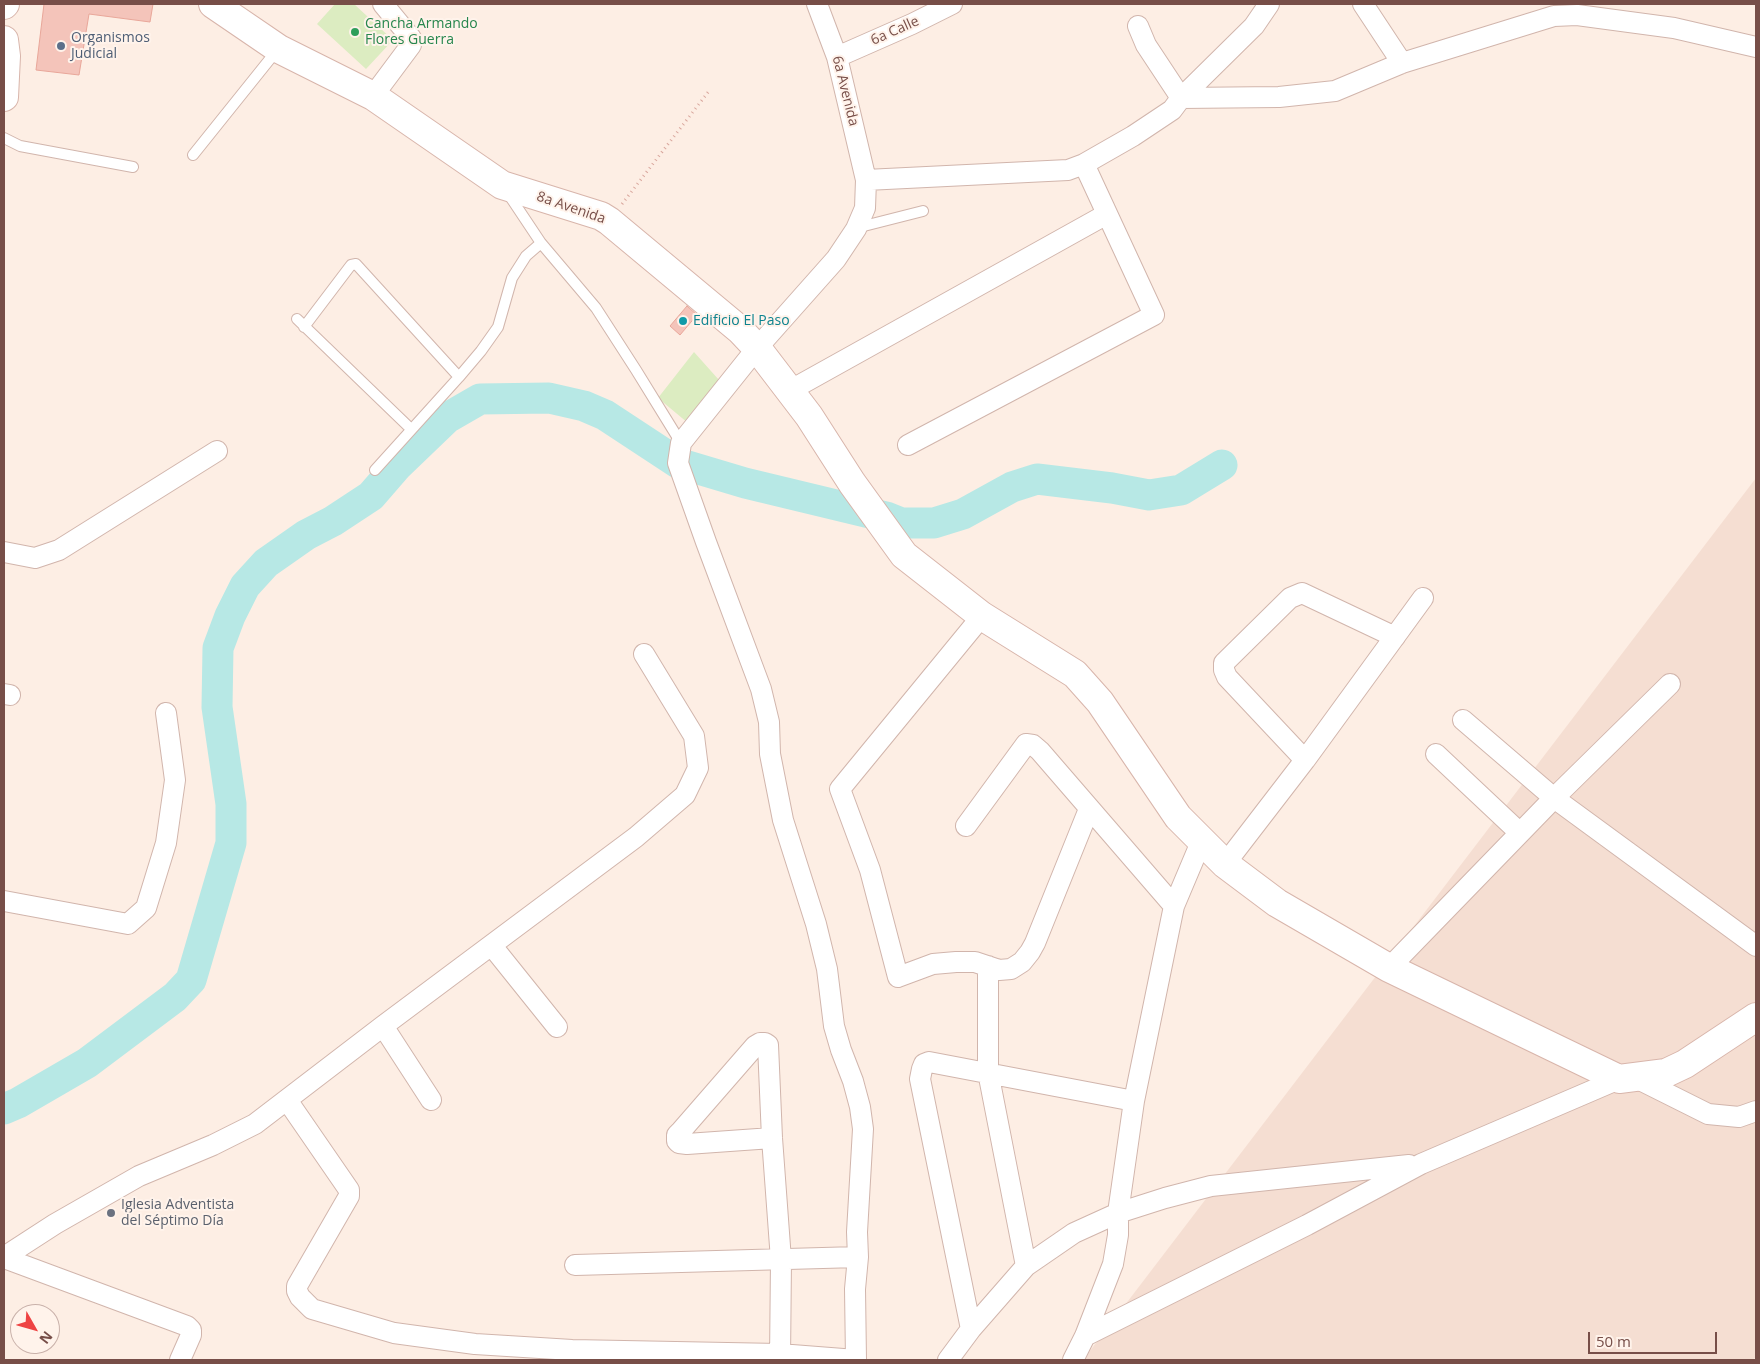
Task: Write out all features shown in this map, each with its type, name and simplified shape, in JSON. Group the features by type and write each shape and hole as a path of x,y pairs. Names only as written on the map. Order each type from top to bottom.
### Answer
{"street":[{"name":"8a Avenida","path":"212,4 279,48 373,96 502,185 609,220 740,330 757,348 809,416 861,495 904,555 982,616 1075,674 1100,702 1178,817 1225,864 1277,903 1389,968 1627,1078"},
{"path":"373,96 411,45 411,38 383,4"},
{"name":"6a Avenida","path":"681,443 757,348 836,259 856,229 865,208 866,180 837,57 817,4"},
{"name":"6a Calle","path":"837,57 952,4"},
{"path":"866,180 1068,170 1084,164 1133,136 1172,110 1181,98 1254,26 1269,4"},
{"path":"1363,4 1402,63"},
{"path":"1181,98 1279,97 1335,91 1402,63 1578,10 1674,28 1756,47"},
{"path":"1138,26 1146,45 1181,98"},
{"path":"4,40 6,56 4,97"},
{"path":"908,445 1154,315 1084,164"},
{"path":"788,391 1107,214"},
{"path":"286,1100 349,1190 349,1196 297,1286 300,1297 318,1311 394,1333 572,1355 780,1357 856,1360 855,1289 863,1129 860,1107 834,1026 828,969 816,924 783,820 770,754 769,722 761,689 678,464 681,443"},
{"path":"4,552 35,558 59,550 217,451"},
{"path":"1305,760 1227,677 1224,663 1290,598 1302,593 1395,637"},
{"path":"1225,864 1305,760 1423,598"},
{"path":"982,616 840,789 870,870 898,977 933,964 975,962 999,970 1010,969 1022,962 1030,952 1089,809"},
{"path":"4,1257 55,1224 139,1176 213,1145 255,1124 636,837 685,795 698,768 694,736 644,654"},
{"path":"1389,968 1520,832 1670,684"},
{"path":"4,901 128,924 146,908 166,843 175,780 166,713"},
{"path":"1463,720 1554,798 1756,946"},
{"path":"966,826 1026,744 1033,745 1174,906"},
{"path":"1436,754 1520,832"},
{"path":"1073,1360 1085,1336 1113,1264 1118,1235 1118,1213 1134,1100 1174,906 1201,842"},
{"path":"492,946 557,1027"},
{"path":"988,966 988,1072 1026,1266"},
{"path":"1085,1336 1307,1225 1421,1164 1627,1078 1666,1073 1684,1064 1756,1017"},
{"path":"383,1026 431,1100"},
{"path":"772,1138 687,1144 679,1143 677,1140 677,1135 755,1046 760,1043 768,1045 772,1138 781,1260 780,1357"},
{"path":"971,1329 920,1079 924,1064 928,1062 988,1072 1134,1100"},
{"path":"1627,1078 1708,1114 1739,1117 1756,1111"},
{"path":"948,1360 971,1329 1026,1266 1074,1233 1118,1213 1211,1186 1421,1164"},
{"path":"4,1257 188,1326 191,1330 191,1336 180,1360"},
{"path":"575,1265 858,1258"}],"lane":[{"path":"193,155 279,48"},
{"path":"4,138 20,146 133,167"},
{"path":"502,185 541,243 596,308 681,443"},
{"path":"856,229 923,211"},
{"path":"375,470 460,377 481,351 498,327 512,278 526,256 541,243"},
{"path":"411,429 301,323 351,265 356,264 460,377"}],"path":[{"path":"609,220 709,91"}],"shaded area":[{"path":"1756,478 1756,1358 1750,1360 1083,1360"}],"green space":[{"name":"Cancha Armando Flores Guerra","path":"335,4 354,4 393,40 366,69 317,24"},
{"path":"694,352 719,380 688,423 658,398"}],"building":[{"name":"Organismos Judicial","path":"44,4 153,4 150,22 89,14 79,75 36,70"},
{"name":"Edificio El Paso","path":"687,306 697,315 680,335 670,326"}],"waterway":[{"path":"4,1109 18,1103 87,1063 175,997 191,980 231,843 231,804 217,707 218,648 230,616 245,586 266,563 306,535 333,521 371,496 397,466 447,418 480,399 549,398 584,406 605,415 678,463 745,483 886,517 901,523 934,523 963,514 1012,487 1037,479 1112,488 1149,495 1181,490 1222,465"}],"place":[{"name":"Cancha Armando Flores Guerra","path":"355,32"},
{"name":"Organismos Judicial","path":"61,46"},
{"name":"Edificio El Paso","path":"683,321"},
{"name":"Iglesia Adventista del Séptimo Día","path":"111,1213"}]}
